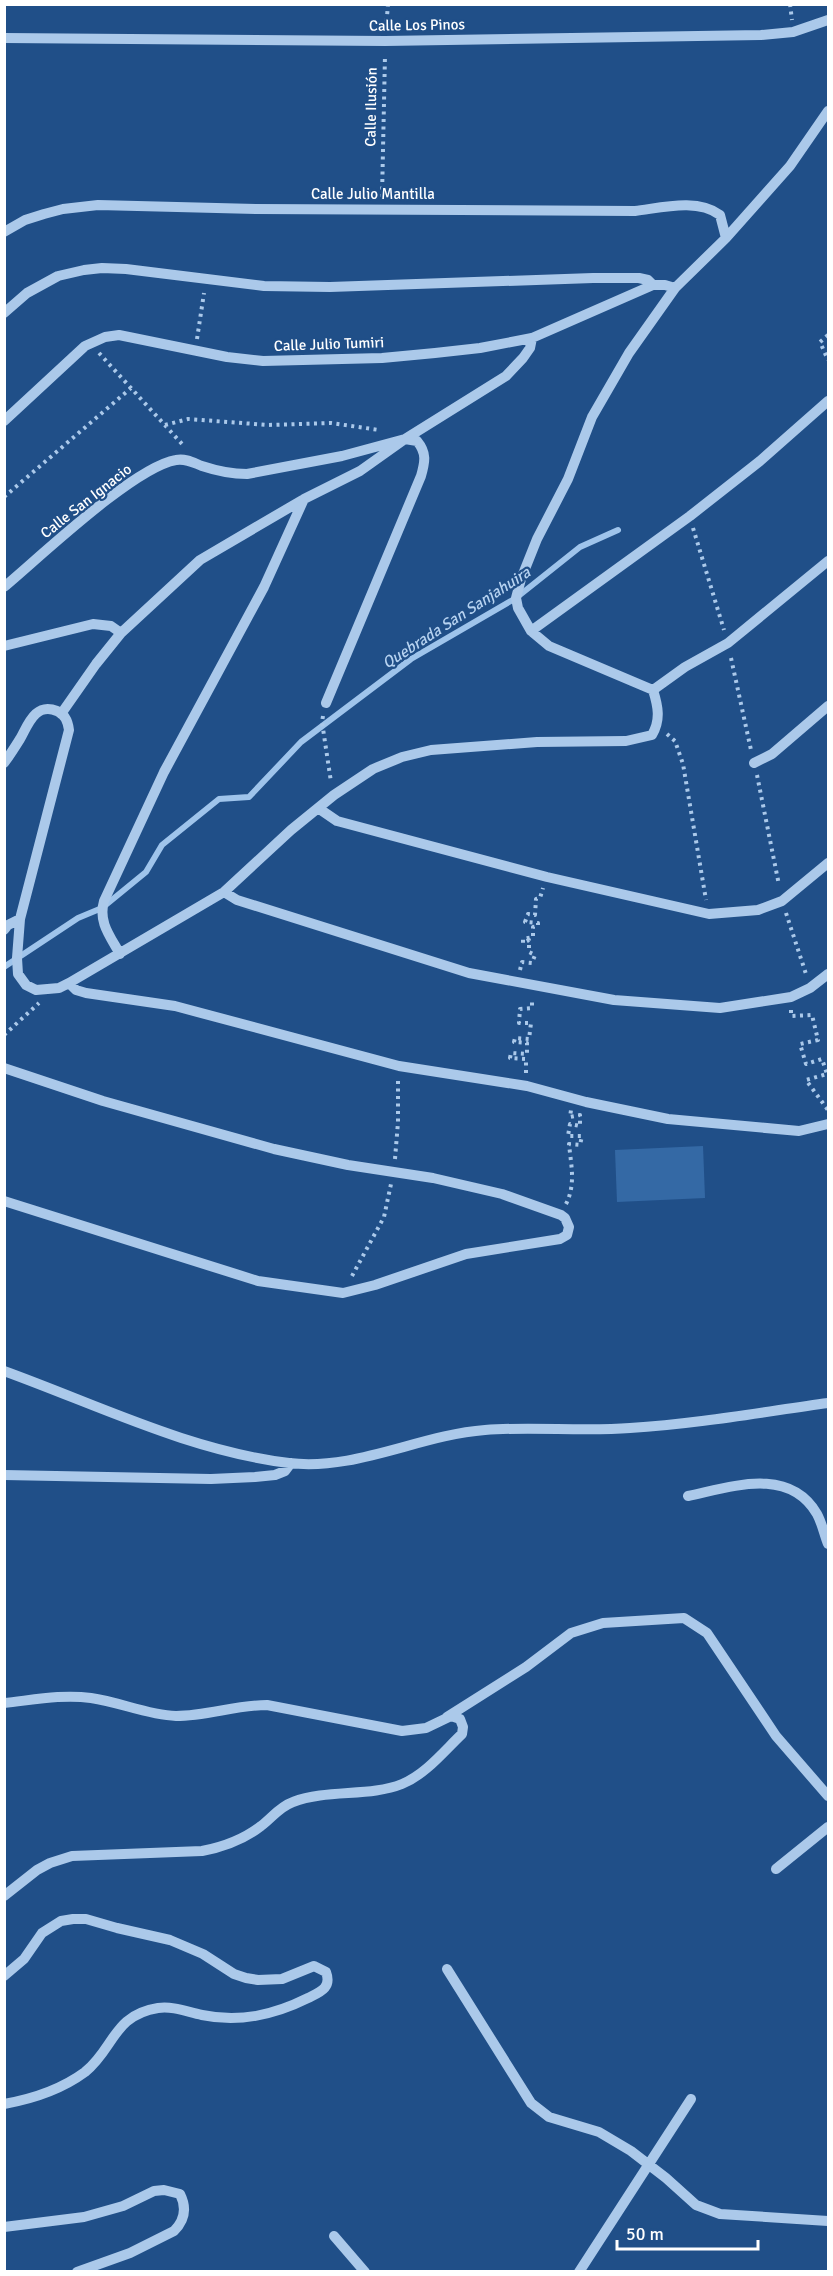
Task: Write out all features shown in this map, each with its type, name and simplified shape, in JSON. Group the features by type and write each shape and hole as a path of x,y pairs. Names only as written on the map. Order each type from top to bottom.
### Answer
{"street":[{"name":"Calle Los Pinos","path":"4,38 385,41 761,35 793,32 817,26 828,20"},
{"path":"4,763 32,716 45,709 62,714 68,723 69,730 20,919 16,958 18,974 26,985 36,990 46,990 69,983 224,892 334,795 373,770 402,757 431,750 537,742 626,741 652,735 657,726 658,704 653,690 549,646 531,631 518,608 516,598 521,579 537,539 568,479 592,417 628,353 675,288 726,238 790,166 828,111"},
{"name":"Calle Julio Mantilla","path":"4,232 25,220 84,206 635,211 696,206 706,207 720,215 726,238"},
{"path":"4,313 27,293 58,276 84,270 126,269 264,286 330,287 627,278 648,280 653,285 675,288"},
{"name":"Calle Julio Tumiri","path":"4,421 85,346 105,337 119,335 263,361 382,358 480,348 532,338 653,285"},
{"path":"62,714 96,664 121,633 200,560 304,499 360,471 405,439 506,376 530,348 532,338"},
{"path":"531,631 690,516 760,461 828,401"},
{"path":"326,703 422,476 426,459 423,447 417,441 405,439"},
{"name":"Calle San Ignacio","path":"4,587 129,483 176,460 187,460 234,474 259,473 342,456 405,439"},
{"path":"120,954 103,922 104,901 164,772 264,586 304,499"},
{"path":"653,690 685,667 728,643 828,561"},
{"path":"4,646 93,624 111,626 121,633"},
{"path":"754,763 772,754 828,706"},
{"path":"318,808 337,821 348,824 547,877 709,914 758,910 782,901 828,863"},
{"path":"224,892 237,900 469,973 614,1000 720,1008 791,998 810,988 828,974"},
{"path":"4,930 8,925 20,919"},
{"path":"69,983 76,990 86,993 174,1006 399,1066 527,1086 668,1119 799,1131 828,1124"},
{"path":"4,1068 103,1101 274,1149 348,1165 433,1178 502,1194 561,1215 569,1227 567,1235 560,1239 466,1254 375,1285 343,1293 258,1281 4,1202"},
{"path":"4,1371 173,1435 234,1454 311,1465 380,1453 429,1440 484,1430 630,1428 828,1403"},
{"path":"4,1475 222,1479 275,1475 285,1471 291,1463"},
{"path":"688,1496 754,1482 786,1488 796,1492 812,1507 821,1523 828,1544"},
{"path":"4,1703 74,1697 112,1702 147,1713 178,1716 249,1705 267,1705 402,1731 426,1728 447,1717 526,1667 571,1633 603,1623 684,1618 707,1633 776,1736 828,1796"},
{"path":"4,1896 37,1870 60,1859 83,1855 202,1851 219,1848 249,1834 281,1808 291,1803 314,1797 388,1788 401,1784 418,1775 462,1734 463,1726 460,1719 447,1717"},
{"path":"776,1869 828,1827"},
{"path":"4,1976 24,1959 34,1942 51,1926 73,1919 86,1919 170,1940 203,1954 234,1974 246,1978 282,1979 314,1966 326,1972 328,1981 324,1990 283,2010 263,2015 219,2018 171,2008 159,2008 138,2014 122,2024 86,2071 34,2097 4,2104"},
{"path":"447,1969 531,2103 549,2117 599,2132 631,2151 696,2205 720,2214 828,2222"},
{"path":"579,2271 690,2099"},
{"path":"4,2227 84,2217 123,2206 154,2191 164,2190 180,2194 185,2210 180,2226 174,2231 130,2253 77,2271"},
{"path":"334,2236 365,2271"}],"path":[{"name":"Calle Ilusión","path":"381,210 388,4"},
{"path":"196,350 206,280"},
{"path":"828,335 820,342 828,360"},
{"path":"91,344 203,466"},
{"path":"4,497 131,388"},
{"path":"165,425 188,419 268,425 332,423 371,428 405,439"},
{"path":"690,516 728,643 782,901 810,988"},
{"path":"322,722 334,795"},
{"path":"657,726 675,741 683,764 709,914"},
{"path":"4,1035 36,1007 46,990"},
{"path":"791,998 791,1016 812,1015 818,1040 800,1044 806,1064 822,1059 827,1074 806,1080 828,1110"},
{"path":"561,1215 571,1193 573,1179 569,1144 580,1145 582,1136 568,1136 570,1124 580,1126 580,1115 570,1117 573,1098"}],"shaded area":[{"path":"703,1146 705,1198 617,1202 615,1150"}],"waterway":[{"name":"Quebrada San Sanjahuira","path":"4,967 78,918 102,908 146,872 162,845 219,799 249,797 301,742 411,659 516,598 580,547 618,530"}]}
